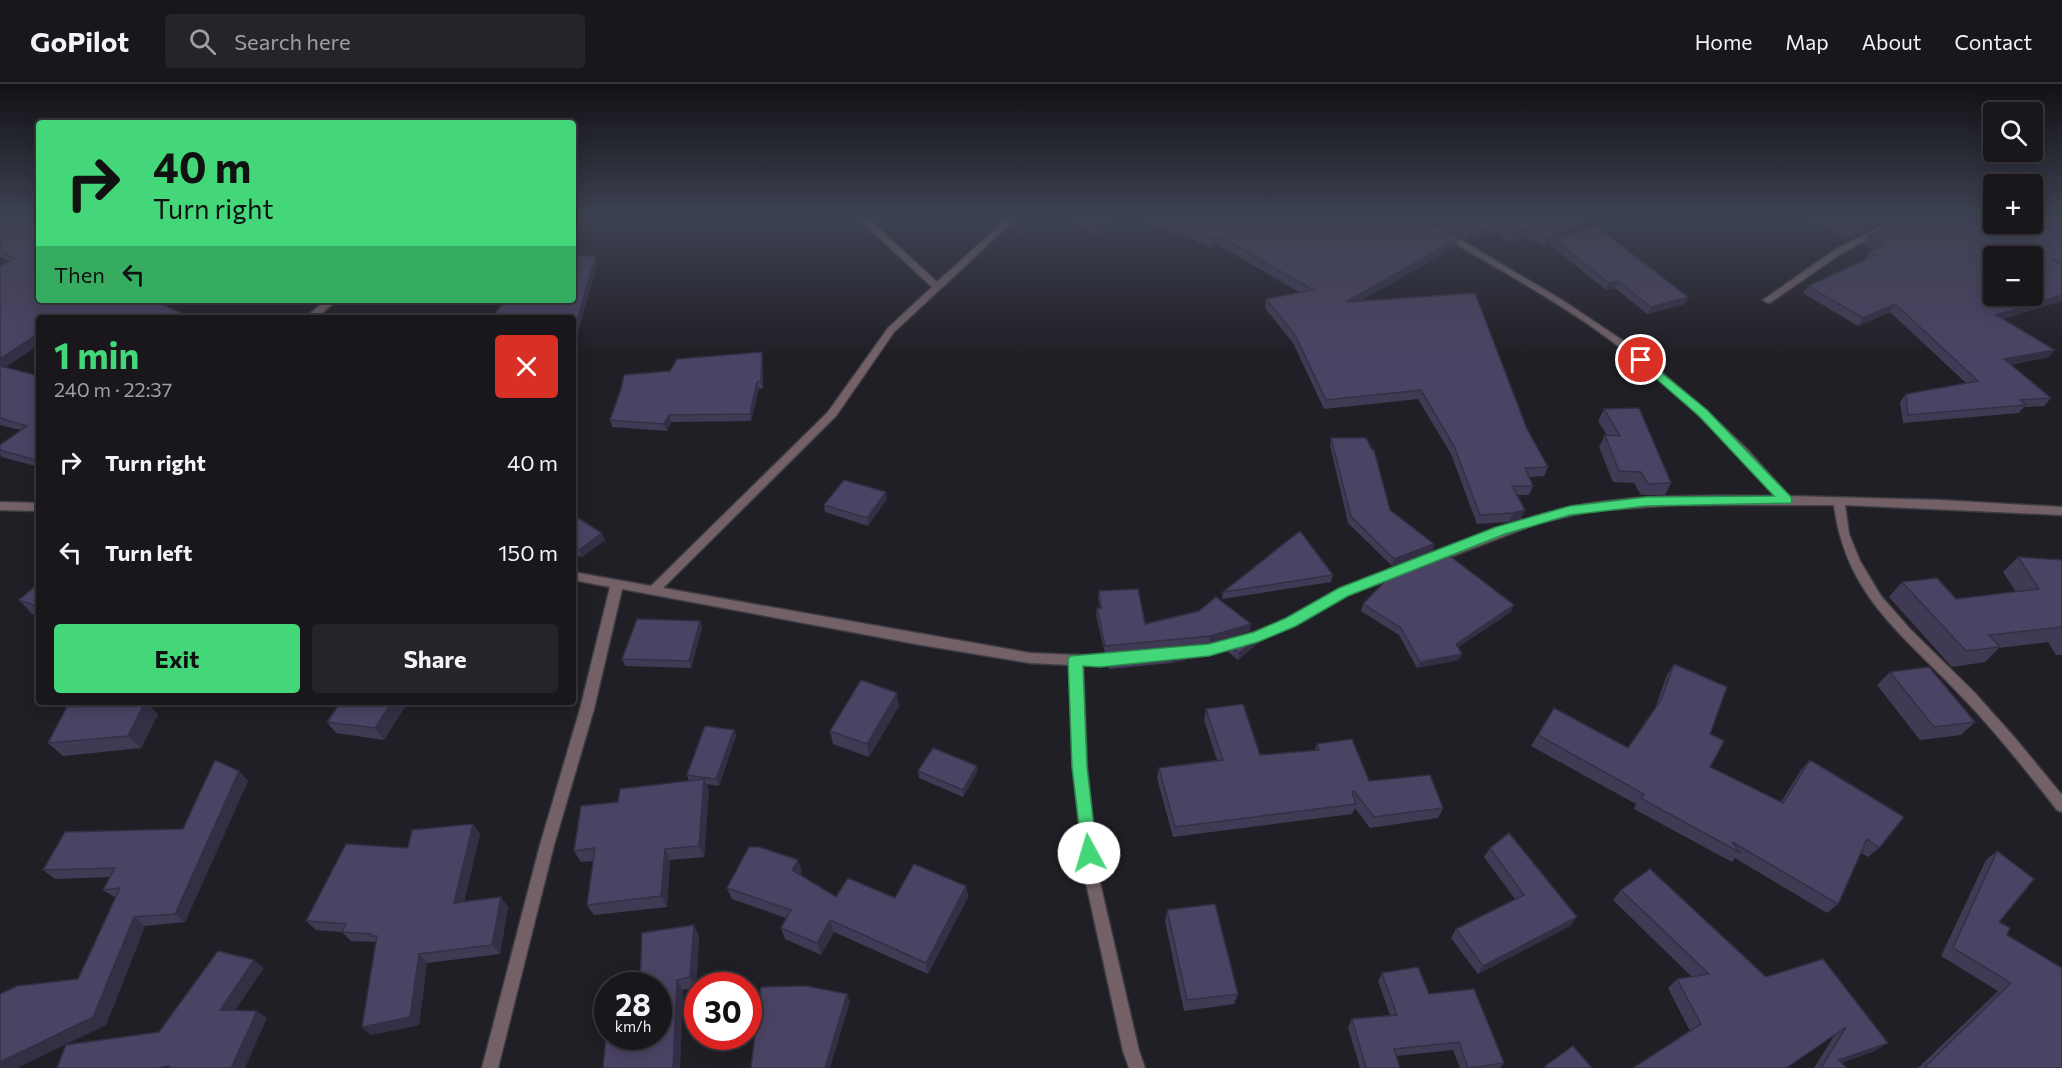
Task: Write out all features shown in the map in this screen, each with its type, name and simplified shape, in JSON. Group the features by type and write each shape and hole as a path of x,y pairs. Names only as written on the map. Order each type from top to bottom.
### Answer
{"street":[{"path":"909,261 937,287"},
{"path":"653,591 832,414 891,330 966,261"},
{"path":"1493,261 1625,346 1703,413 1786,500"},
{"path":"1768,300 1823,261"},
{"path":"314,315 328,303"},
{"path":"576,577 943,644 1030,658 1100,661 1209,650 1258,636 1291,622 1343,592 1501,531 1570,511 1646,501 1786,500 2062,511"},
{"path":"1839,502 1844,537 1867,589 1903,633 1956,682 2029,764 2062,806"},
{"path":"0,506 36,507"},
{"path":"490,1068 547,845 587,709 617,584"},
{"path":"1076,660 1080,767 1091,874 1131,1051 1137,1068"}],"building":[{"path":"10,261 36,261 36,303 160,303 186,315 36,315 36,335 0,359 0,266"},
{"path":"576,261 594,261 576,324 576,315 493,315 504,303 576,303"},
{"path":"1263,261 1418,261 1346,302 1475,293 1527,429 1548,467 1525,468 1533,486 1512,486 1525,510 1480,515 1454,446 1421,390 1326,400 1295,335 1266,299 1313,290"},
{"path":"1581,261 1641,261 1688,297 1651,307 1618,281 1609,283"},
{"path":"1862,261 1983,261 1983,306 2026,306 1996,315 2055,350 2004,359 2051,398 2020,400 2026,405 1908,415 1906,394 1978,381 1895,304 1863,318 1808,286"},
{"path":"2043,261 2055,261 2062,265 2062,295 2043,301"},
{"path":"762,352 761,381 757,382 750,414 669,415 664,424 610,420 624,375 670,371 677,359"},
{"path":"0,366 36,375 36,460 0,450 0,445 27,426 0,418"},
{"path":"1639,408 1671,483 1648,484 1641,472 1619,471 1605,435 1620,436 1604,409"},
{"path":"1331,438 1366,438 1374,450 1390,510 1434,544 1394,559 1351,516"},
{"path":"844,480 886,492 867,518 824,505"},
{"path":"576,517 602,533 579,550 576,549"},
{"path":"1300,531 1333,575 1223,592"},
{"path":"1446,553 1514,605 1456,644 1462,654 1420,662 1401,628 1363,604 1392,574"},
{"path":"2018,557 2062,560 2062,627 1989,635 2000,647 1966,651 1902,582 1937,578 1956,599 2039,589"},
{"path":"36,586 36,606 19,600"},
{"path":"1138,589 1145,624 1199,611 1216,597 1251,624 1210,636 1105,646 1097,608 1101,608 1099,591"},
{"path":"637,619 700,621 689,661 622,659"},
{"path":"1260,636 1239,653 1229,645"},
{"path":"1187,653 1173,656 1109,662 1109,661"},
{"path":"1674,664 1727,687 1710,734 1724,741 1710,767 1783,803 1810,760 1904,817 1879,848 1867,839 1838,904 1732,842 1741,853 1642,799 1644,794 1538,735 1554,708 1628,748 1661,700"},
{"path":"1929,667 1975,722 1934,727 1890,672"},
{"path":"861,680 897,693 867,744 830,731"},
{"path":"1243,704 1260,755 1319,750 1317,744 1352,739 1369,781 1430,775 1443,808 1374,817 1354,791 1352,792 1356,804 1175,827 1159,768 1223,760 1206,709"},
{"path":"144,705 128,736 48,743 67,707"},
{"path":"339,705 390,705 375,728 327,722"},
{"path":"705,726 734,730 716,779 687,775"},
{"path":"933,748 977,766 963,790 918,771"},
{"path":"215,760 239,771 175,914 134,917 93,1017 0,1062 0,994 17,986 78,979 120,888 103,890 115,868 43,870 65,832 183,829"},
{"path":"704,779 699,846 665,849 661,896 587,905 595,848 574,851 581,806 618,802 620,789"},
{"path":"473,824 454,903 501,897 492,945 419,954 410,1017 362,1027 377,936 342,932 346,924 306,921 346,844 408,848 412,830"},
{"path":"1509,833 1577,917 1483,966 1456,929 1524,895 1490,848"},
{"path":"749,847 759,847 798,860 792,870 836,897 848,878 895,898 914,864 966,886 926,963 830,920 817,943 781,928 791,910 727,888"},
{"path":"1997,851 2034,879 1999,922 2010,928 2007,935 2062,968 2062,1068 1927,1068 1926,1066 2011,983 1953,948"},
{"path":"1650,869 1766,977 1823,959 1888,1043 1838,1060 1847,1068 1821,1068 1846,1027 1786,1068 1633,1068 1701,1024 1677,979 1709,974 1621,890"},
{"path":"1215,904 1238,994 1187,1000 1167,910"},
{"path":"694,925 690,972 684,972 684,978 677,980 673,1068 603,1068 605,1050 672,1050 672,972 641,972 642,933"},
{"path":"218,951 254,960 220,1010 257,1011 231,1068 168,1068 169,1066 158,1068 57,1068 66,1045 159,1032"},
{"path":"1418,967 1429,994 1474,989 1504,1063 1468,1068 1459,1042 1394,1049 1400,1068 1366,1068 1352,1019 1397,1015 1382,973"},
{"path":"806,986 847,994 825,1068 751,1068 753,1050 762,1050 762,987"},
{"path":"1573,1046 1592,1068 1547,1068 1545,1066"}],"route":[{"path":"1089,853 1080,767 1076,660 1100,661 1209,650 1258,636 1291,622 1343,592 1501,531 1570,511 1646,501 1786,500 1703,413 1641,360"}]}
